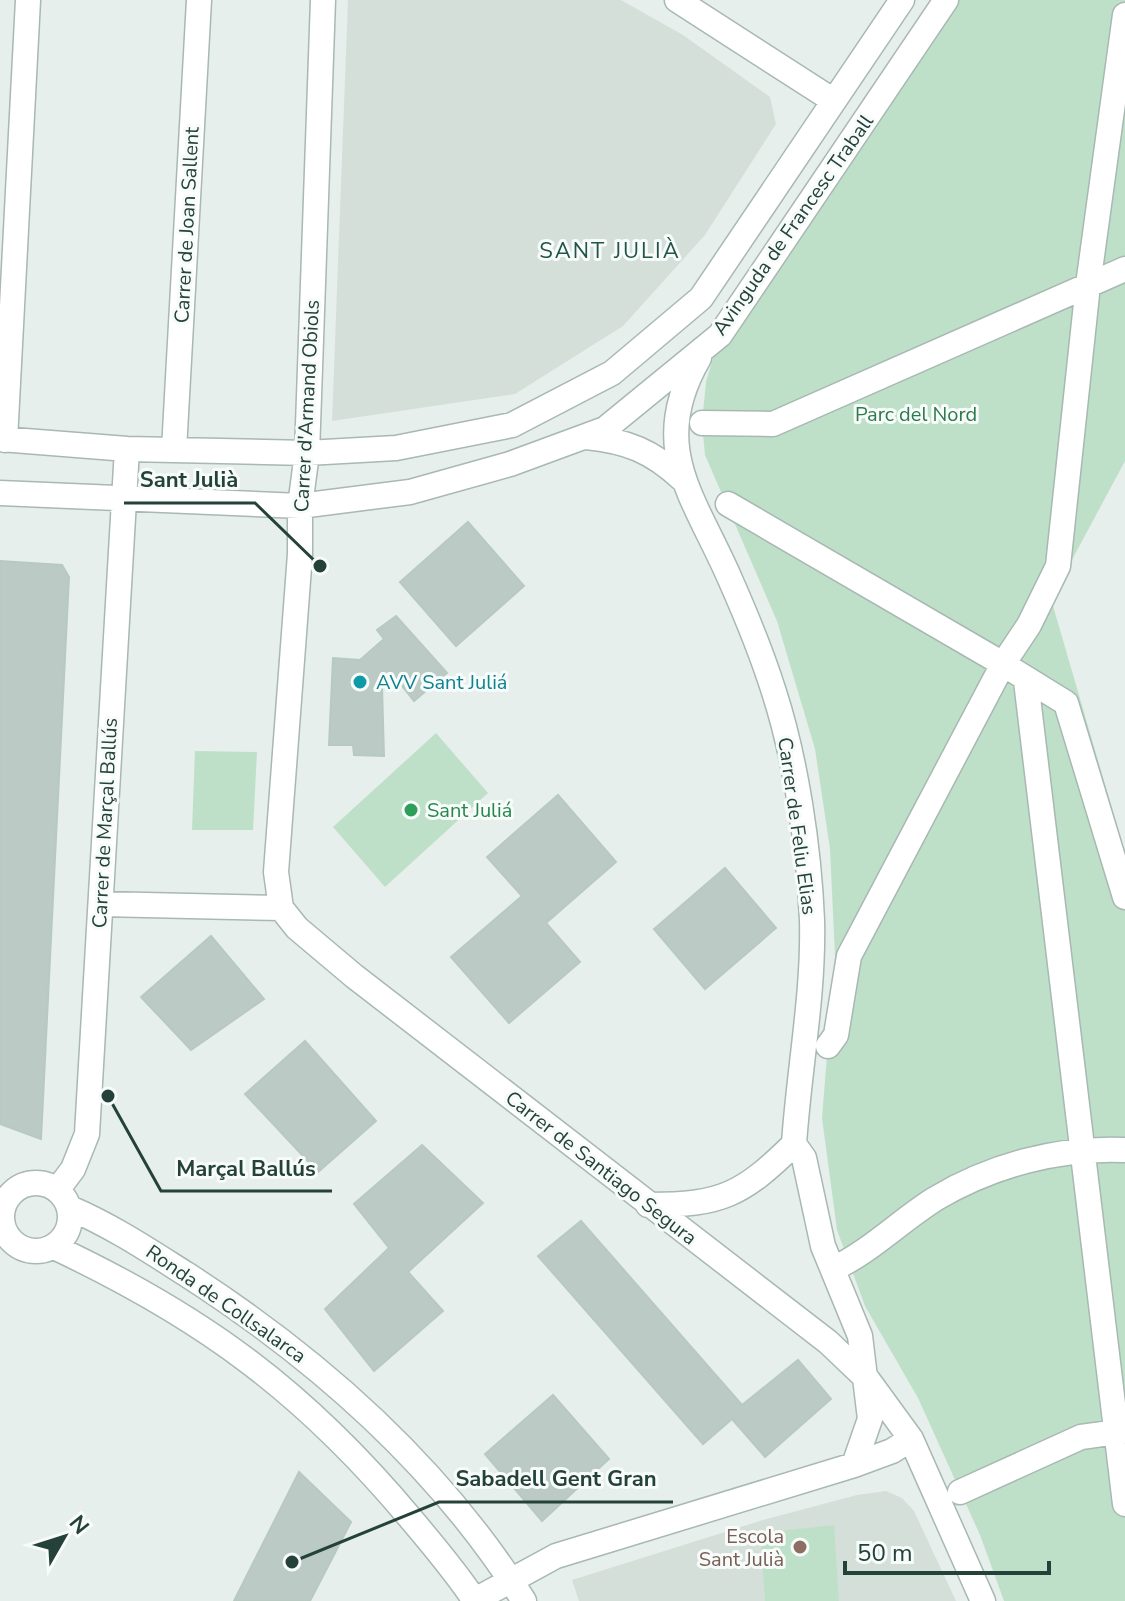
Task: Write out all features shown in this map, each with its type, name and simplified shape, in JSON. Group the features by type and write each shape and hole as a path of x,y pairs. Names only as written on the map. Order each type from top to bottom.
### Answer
{"street":[{"path":"2,439 28,0"},
{"name":"Carrer de Joan Sallent","path":"174,450 199,0"},
{"name":"Carrer d'Armand Obiols","path":"281,908 276,872 300,554 300,506 307,453 323,0"},
{"path":"677,0 834,101"},
{"name":"Avinguda de Francesc Traball","path":"2,439 127,449 307,453 396,448 512,425 612,373 701,298 902,0"},
{"name":"Avinguda de Francesc Traball","path":"0,493 300,506 410,492 510,464 605,429 720,335 946,0"},
{"path":"828,1046 836,1035 849,956 1058,566 1088,285 1125,15"},
{"path":"702,423 773,424 1125,269"},
{"name":"Carrer de Feliu Elias","path":"707,346 688,378 677,409 677,454 682,479 730,579 769,679 793,769 812,920 809,992 794,1144 804,1158 823,1246 860,1336 868,1380 870,1419 854,1465"},
{"name":"Carrer de Feliu Elias","path":"584,436 621,440 642,448 658,457 682,479"},
{"name":"Carrer de Marçal Ballús","path":"64,1198 87,1134 127,449"},
{"path":"728,504 1066,703 1125,897"},
{"path":"1026,681 1120,1431 1125,1504"},
{"path":"101,904 281,908"},
{"name":"Carrer de Santiago Segura","path":"281,908 297,928 354,976 828,1342 868,1380 911,1439"},
{"path":"648,1205 689,1205 722,1199 749,1185 794,1144"},
{"path":"833,1269 851,1261 935,1199 989,1171 1083,1148 1125,1150"},
{"path":"36,1182 64,1198 69,1230 54,1247 34,1251 4,1238 7,1186 36,1182"},
{"name":"Ronda de Collsalarca","path":"64,1198 293,1347 385,1430 497,1558 524,1601"},
{"name":"Ronda de Collsalarca","path":"54,1247 165,1303 217,1335 286,1389 365,1463 475,1601"},
{"path":"960,1492 1081,1437 1120,1431"},
{"path":"475,1601 556,1556 629,1531 854,1465 892,1451 911,1439 983,1601"}],"shaded area":[{"path":"348,0 621,0 683,35 770,97 776,124 705,235 623,326 515,394 332,421"},
{"name":"Escola Sant Julià","path":"886,1491 902,1498 914,1511 956,1601 579,1601 572,1580 763,1520 857,1495"}],"green space":[{"name":"Parc del Nord","path":"946,0 1125,0 1125,461 1051,599 1125,853 1125,1601 1004,1601 980,1535 918,1398 865,1306 837,1230 822,1118 835,956 830,849 815,749 777,621 705,455 702,423 706,382 720,335"},
{"name":"Sant Juliá","path":"436,733 488,793 385,887 333,827"},
{"path":"195,751 257,752 253,830 192,830"},
{"path":"834,1525 839,1601 765,1601 760,1533"}],"building":[{"path":"468,522 524,586 456,646 400,582"},
{"path":"0,561 62,565 69,577 41,1139 0,1124"},
{"name":"AVV Sant Juliá","path":"396,616 447,673 414,701 395,677 382,687 384,756 354,755 353,745 329,745 333,658 360,660 384,639 377,630"},
{"path":"558,795 616,862 546,923 580,962 509,1023 451,957 522,896 487,857"},
{"path":"725,868 776,928 705,989 654,929"},
{"path":"211,936 264,999 191,1050 141,997"},
{"path":"305,1041 376,1121 318,1172 245,1094"},
{"path":"422,1145 483,1203 408,1272 443,1311 374,1371 325,1309 389,1248 354,1204"},
{"path":"581,1221 742,1405 798,1360 831,1399 765,1457 732,1419 703,1444 538,1256"},
{"path":"553,1395 609,1459 542,1521 485,1454"},
{"path":"299,1472 351,1522 310,1601 234,1601"}],"place":[{"name":"Sant Julià","path":"320,566"},
{"name":"AVV Sant Juliá","path":"360,682"},
{"name":"Sant Juliá","path":"411,810"},
{"name":"Marçal Ballús","path":"108,1096"},
{"name":"Escola Sant Julià","path":"800,1547"},
{"name":"Sabadell Gent Gran","path":"292,1562"}],"district":[{"name":"SANT JULIÀ","path":"610,251"}]}
